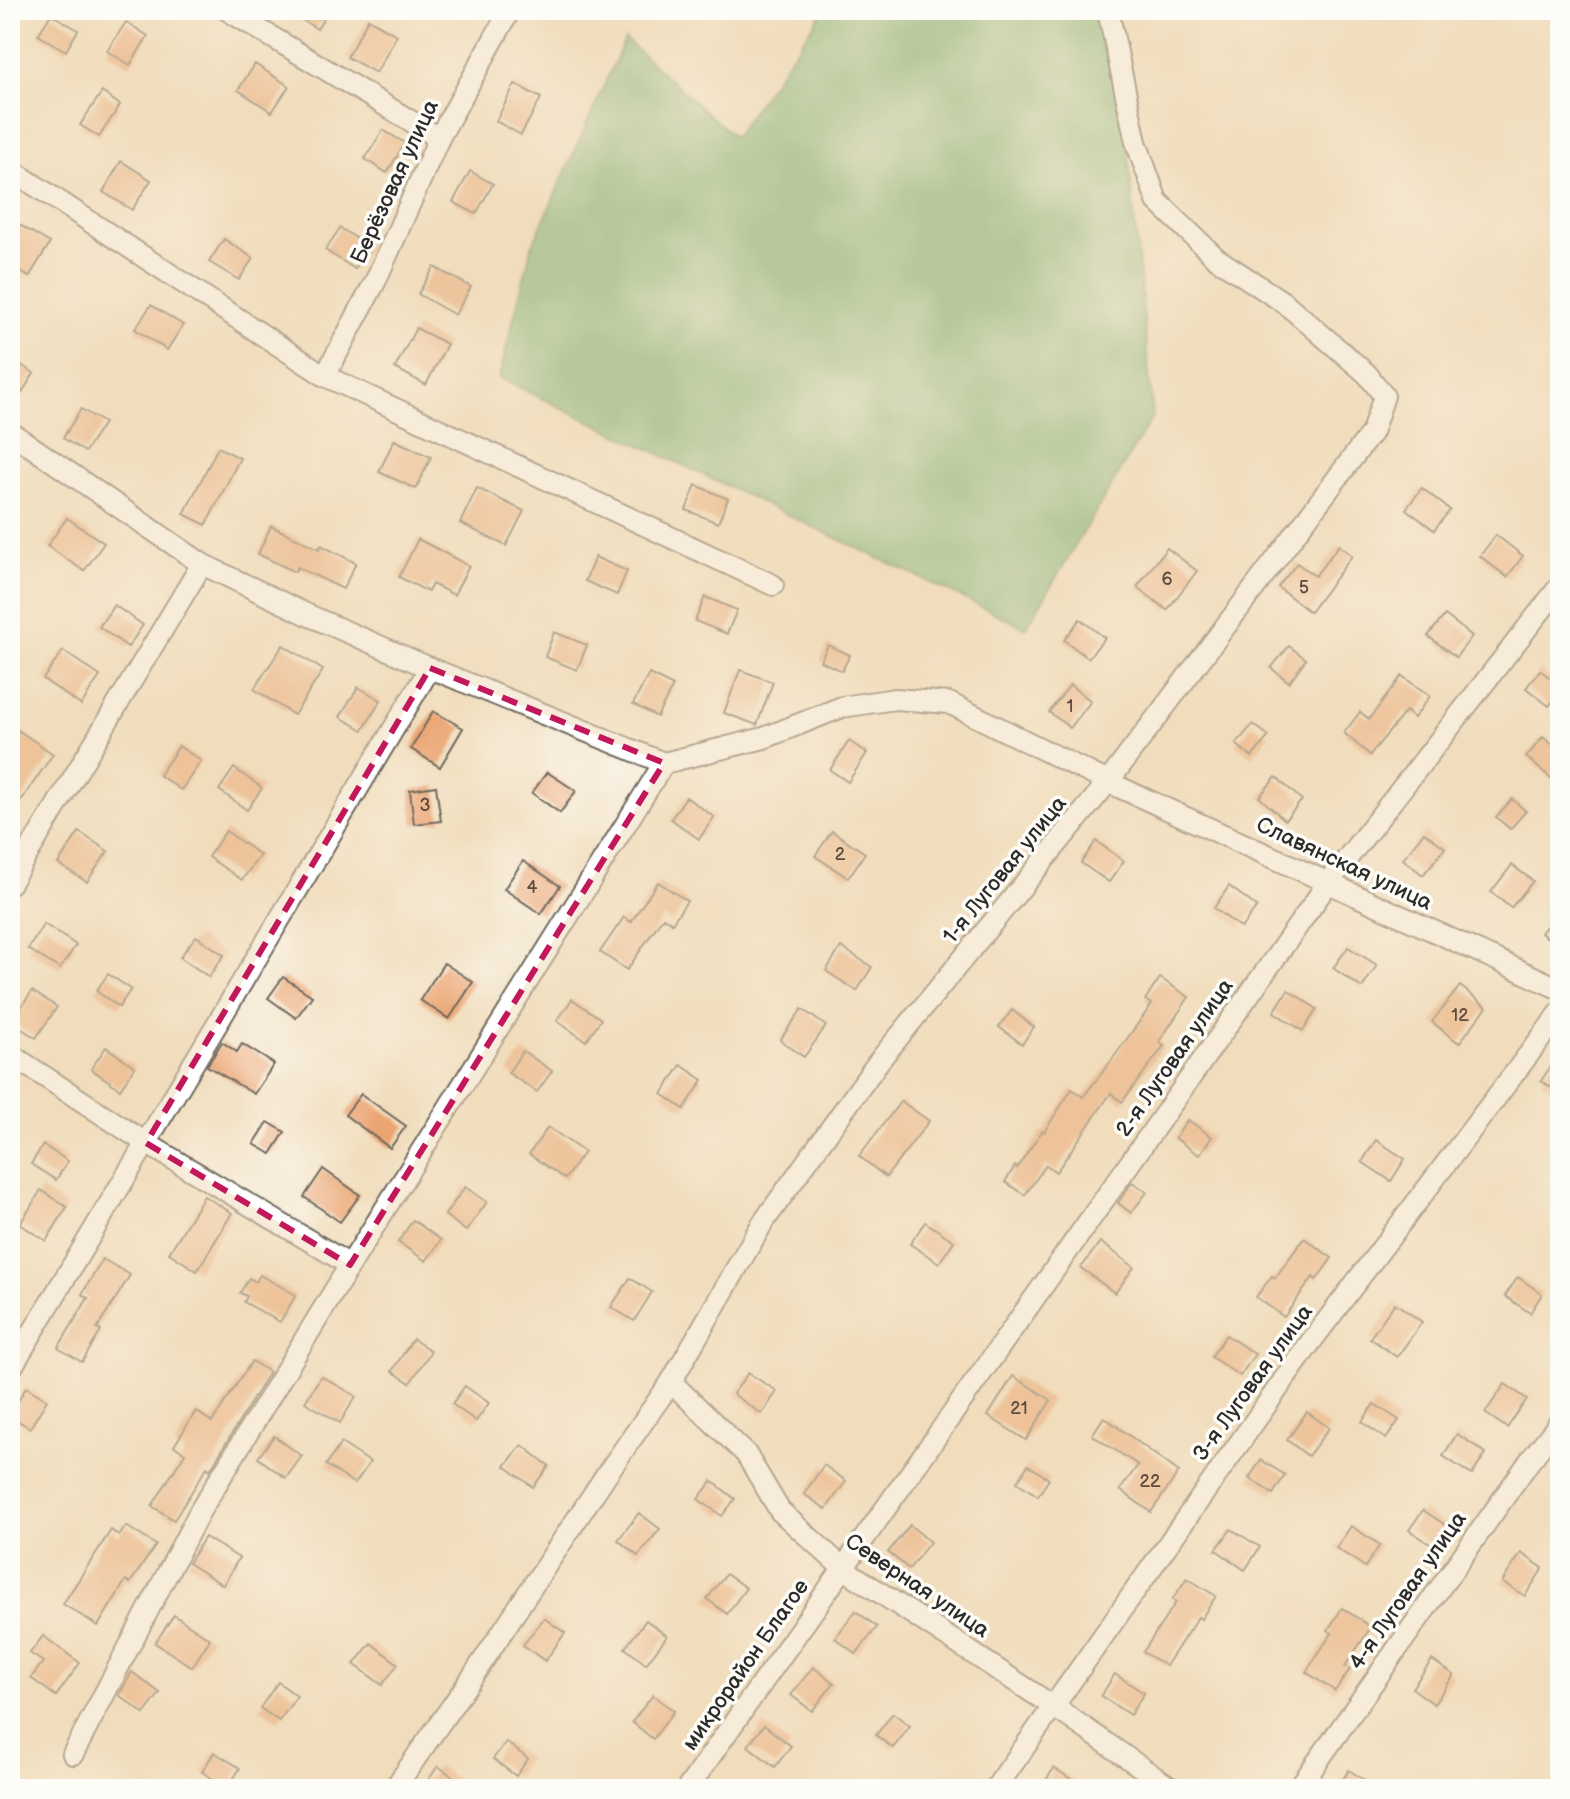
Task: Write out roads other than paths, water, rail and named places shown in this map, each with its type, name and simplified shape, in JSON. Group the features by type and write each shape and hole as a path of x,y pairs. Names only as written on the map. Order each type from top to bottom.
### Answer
{"street":[{"path":"227,10 439,138"},
{"name":"Берёзовая улица","path":"325,376 376,280 439,138 510,10"},
{"name":"1-я Луговая улица","path":"394,1789 671,1382 762,1224 879,1061 1108,782 1372,432 1384,396 1367,374 1286,304 1216,258 1157,201 1136,142 1108,10"},
{"path":"10,169 325,376 773,585"},
{"path":"10,432 202,564 308,615 430,668 664,763 200,1511 73,1754"},
{"path":"10,883 202,564"},
{"name":"2-я Луговая улица","path":"844,1569 1328,883 1560,586"},
{"path":"10,1370 430,668"},
{"name":"Славянская улица","path":"664,763 764,738 842,707 895,699 949,703 1108,782 1560,989"},
{"name":"3-я Луговая улица","path":"995,1789 1310,1343 1560,1013"},
{"path":"10,1054 146,1143 350,1265"},
{"name":"Северная улица","path":"671,1382 746,1454 780,1511 844,1569 1053,1706 1172,1789"},
{"name":"4-я Луговая улица","path":"1298,1789 1560,1422"},
{"name":"микрорайон Благое","path":"687,1789 844,1569"}]}
